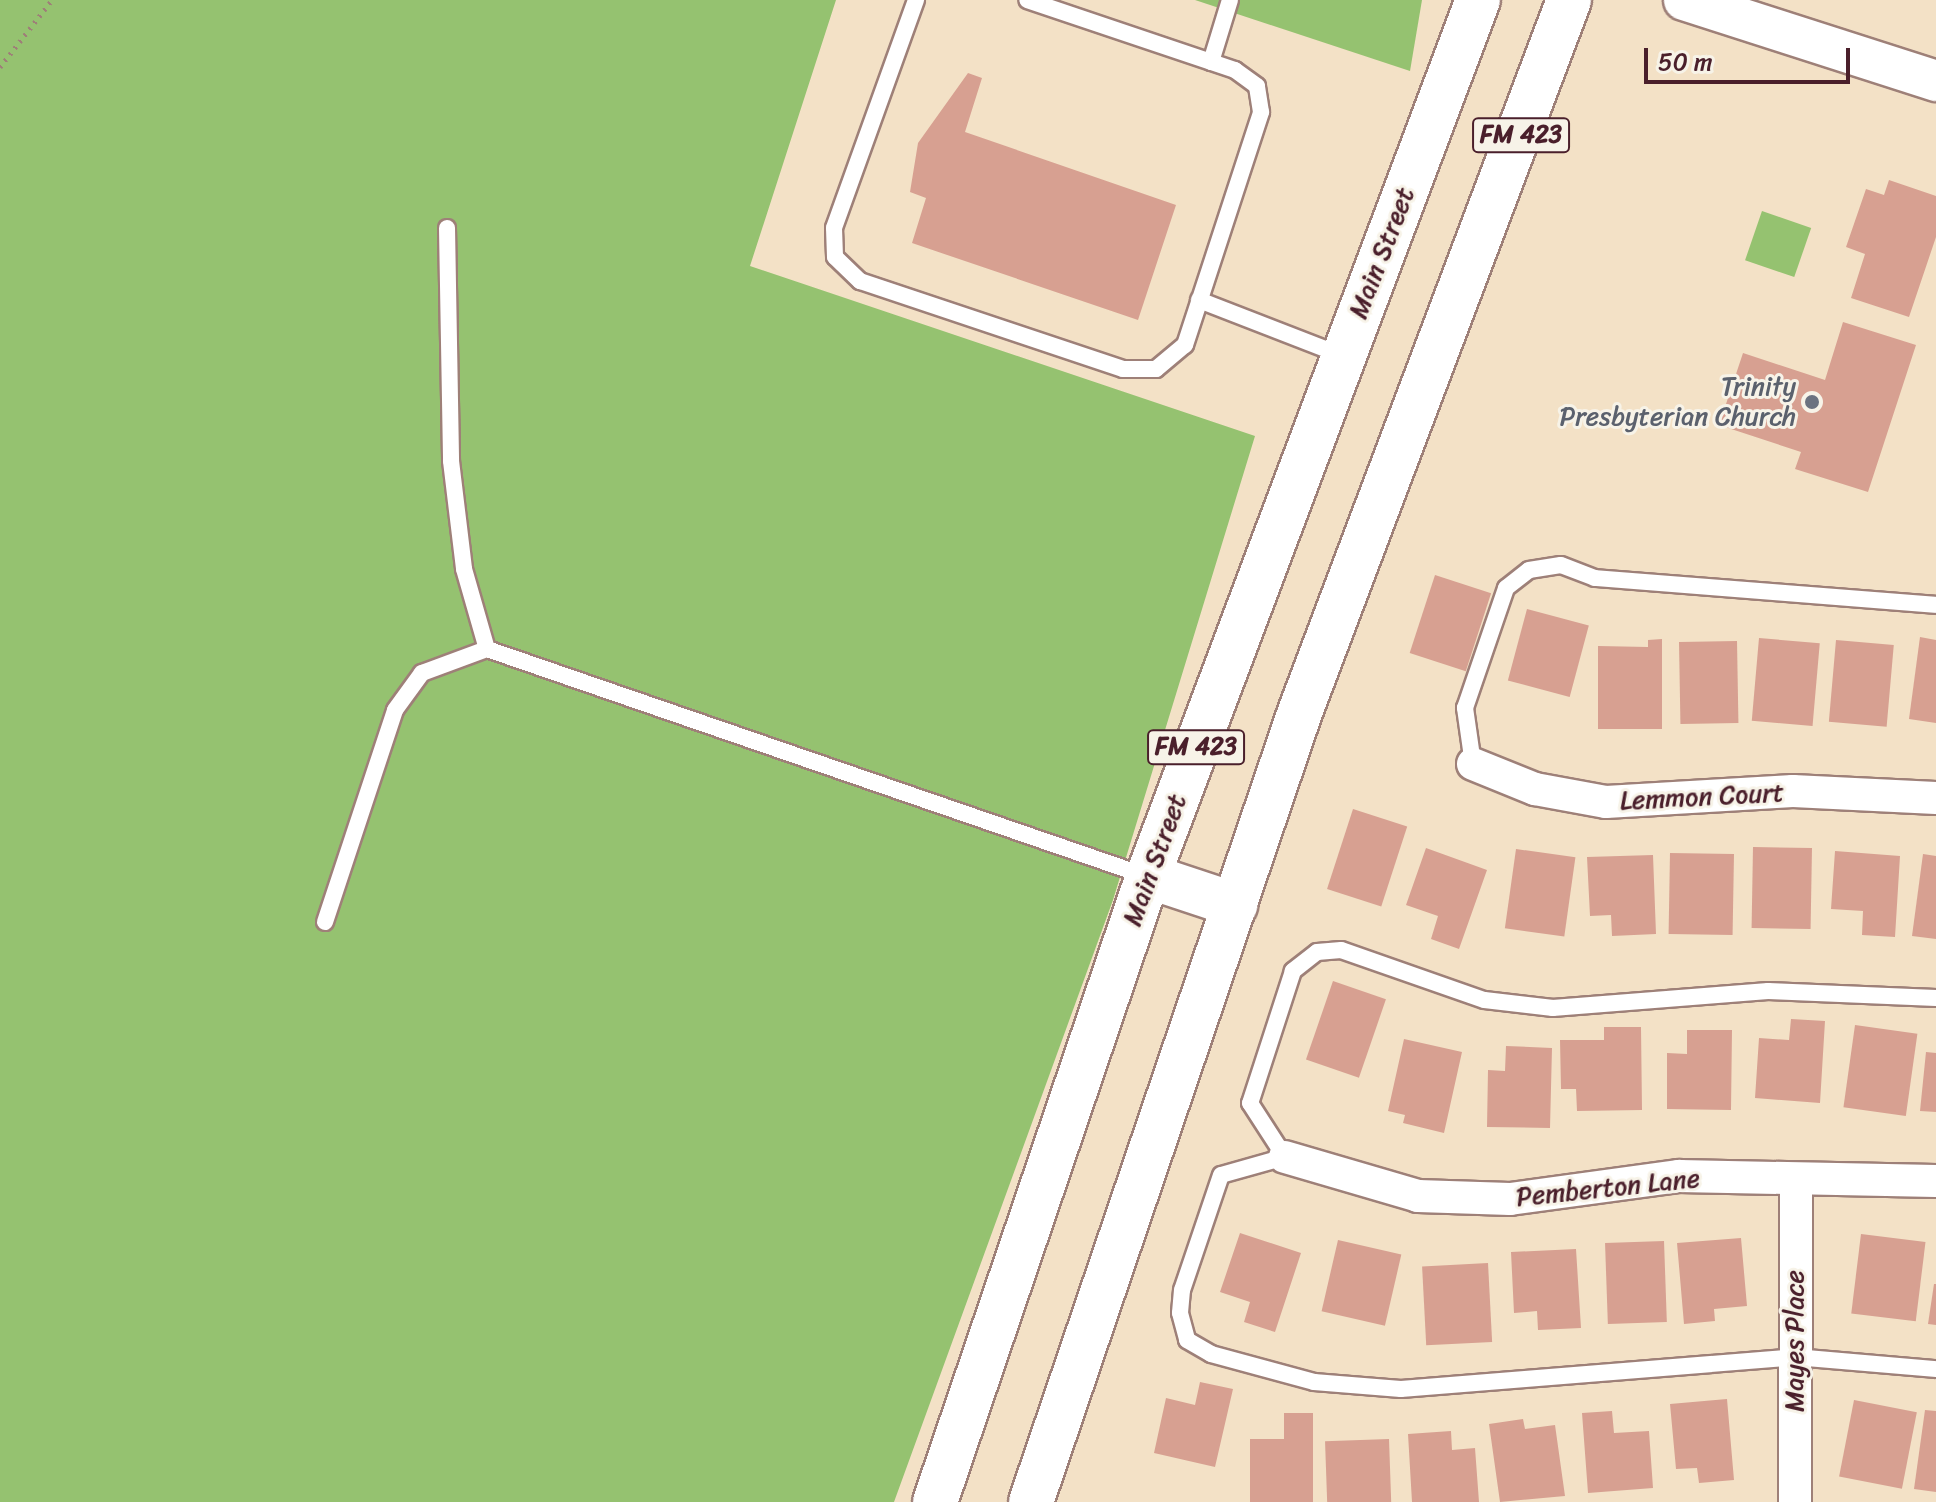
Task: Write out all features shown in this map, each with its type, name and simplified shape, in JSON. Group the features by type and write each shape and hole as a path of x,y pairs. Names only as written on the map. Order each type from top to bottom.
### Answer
{"main road":[{"name":"Main Street","path":"935,1502 1148,876 1478,0"},
{"name":"FM 423","path":"1031,1502 1300,712 1569,0"},
{"path":"1148,876 1235,905"}],"street":[{"path":"1704,3 1936,81"},
{"name":"Lemmon Court","path":"1473,764 1535,789 1606,802 1793,791 1936,798"},
{"name":"Pemberton Lane","path":"1285,1157 1418,1196 1510,1199 1679,1176 1796,1181 1936,1181"},
{"name":"Mayes Place","path":"1795,1502 1796,1181"}],"lane":[{"path":"916,0 834,228 835,257 860,281 1123,369 1156,369 1185,345 1261,112 1257,86 1211,62 1027,0"},
{"path":"1211,62 1230,0"},
{"path":"447,228 451,461 464,569 487,649"},
{"path":"1199,300 1343,356"},
{"path":"1473,764 1465,708 1506,588 1529,570 1561,565 1595,578 1936,605"},
{"path":"325,922 395,710 422,673 487,649 1148,876"},
{"path":"1936,998 1768,991 1553,1008 1484,1000 1341,950 1317,952 1293,971 1250,1103 1285,1157 1221,1175 1182,1290 1180,1313 1187,1340 1211,1354 1314,1382 1401,1389 1795,1357 1936,1369"}],"path":[{"path":"0,67 52,0"}],"green space":[{"path":"0,0 836,0 750,266 1255,436 1113,900 894,1502 0,1502"},
{"path":"1195,0 1422,0 1410,71"},
{"path":"1762,211 1811,228 1794,277 1745,260"}],"building":[{"path":"968,73 982,78 965,132 1176,205 1138,320 912,243 926,198 910,192 918,143"},
{"path":"1889,180 1936,196 1936,237 1909,317 1851,298 1865,254 1846,247 1866,189 1884,195"},
{"name":"Trinity Presbyterian Church","path":"1843,322 1916,345 1868,492 1795,469 1801,452 1719,425 1743,353 1825,380"},
{"path":"1435,575 1491,593 1466,671 1410,653"},
{"path":"1527,609 1589,626 1570,697 1508,680"},
{"path":"1920,637 1936,640 1936,723 1909,719"},
{"path":"1759,638 1820,643 1813,726 1752,721"},
{"path":"1662,639 1662,729 1598,729 1598,646 1648,647 1648,640"},
{"path":"1836,640 1894,645 1887,727 1829,722"},
{"path":"1737,641 1738,723 1680,724 1679,642"},
{"path":"1353,809 1407,827 1381,907 1327,889"},
{"path":"1753,847 1812,848 1811,929 1752,928"},
{"path":"1426,848 1487,870 1459,949 1431,939 1438,916 1406,905"},
{"path":"1516,849 1575,857 1564,937 1505,928"},
{"path":"1835,851 1900,856 1895,937 1862,935 1863,911 1831,909"},
{"path":"1670,853 1734,854 1733,935 1669,934"},
{"path":"1923,854 1936,856 1936,939 1912,936"},
{"path":"1653,855 1656,934 1612,936 1611,915 1590,916 1587,857"},
{"path":"1333,981 1386,999 1359,1078 1306,1059"},
{"path":"1791,1019 1825,1021 1820,1103 1755,1098 1759,1038 1789,1040"},
{"path":"1855,1025 1917,1034 1906,1116 1843,1107"},
{"path":"1604,1027 1641,1027 1642,1110 1577,1111 1576,1089 1561,1089 1560,1040 1604,1040"},
{"path":"1687,1030 1732,1030 1731,1110 1667,1109 1667,1053 1687,1054"},
{"path":"1404,1039 1462,1052 1444,1133 1403,1123 1405,1115 1388,1111"},
{"path":"1506,1046 1552,1048 1550,1128 1487,1127 1488,1070 1505,1071"},
{"path":"1926,1052 1936,1053 1936,1112 1920,1111"},
{"path":"1240,1233 1301,1253 1275,1332 1244,1322 1250,1302 1220,1292"},
{"path":"1861,1234 1926,1242 1916,1321 1851,1313"},
{"path":"1741,1238 1747,1306 1714,1309 1715,1321 1684,1324 1677,1243"},
{"path":"1338,1240 1401,1255 1385,1326 1322,1311"},
{"path":"1664,1241 1667,1322 1608,1324 1605,1243"},
{"path":"1576,1249 1581,1328 1538,1330 1537,1311 1514,1313 1511,1252"},
{"path":"1488,1263 1492,1342 1426,1345 1422,1266"},
{"path":"1936,1284 1936,1325 1928,1324"},
{"path":"1200,1382 1233,1389 1215,1467 1154,1453 1166,1398 1195,1405"},
{"path":"1727,1399 1734,1480 1699,1483 1697,1468 1676,1469 1670,1404"},
{"path":"1854,1400 1917,1412 1902,1489 1839,1477"},
{"path":"1925,1410 1936,1411 1936,1492 1914,1489"},
{"path":"1612,1411 1614,1433 1649,1431 1653,1488 1588,1493 1582,1413"},
{"path":"1284,1413 1313,1413 1313,1502 1250,1502 1250,1439 1284,1439"},
{"path":"1523,1419 1525,1429 1555,1425 1565,1496 1500,1502 1489,1424"},
{"path":"1451,1431 1452,1450 1475,1448 1479,1502 1412,1502 1408,1434"},
{"path":"1389,1439 1391,1502 1327,1502 1325,1441"}],"place":[{"name":"Trinity Presbyterian Church","path":"1812,402"}]}
